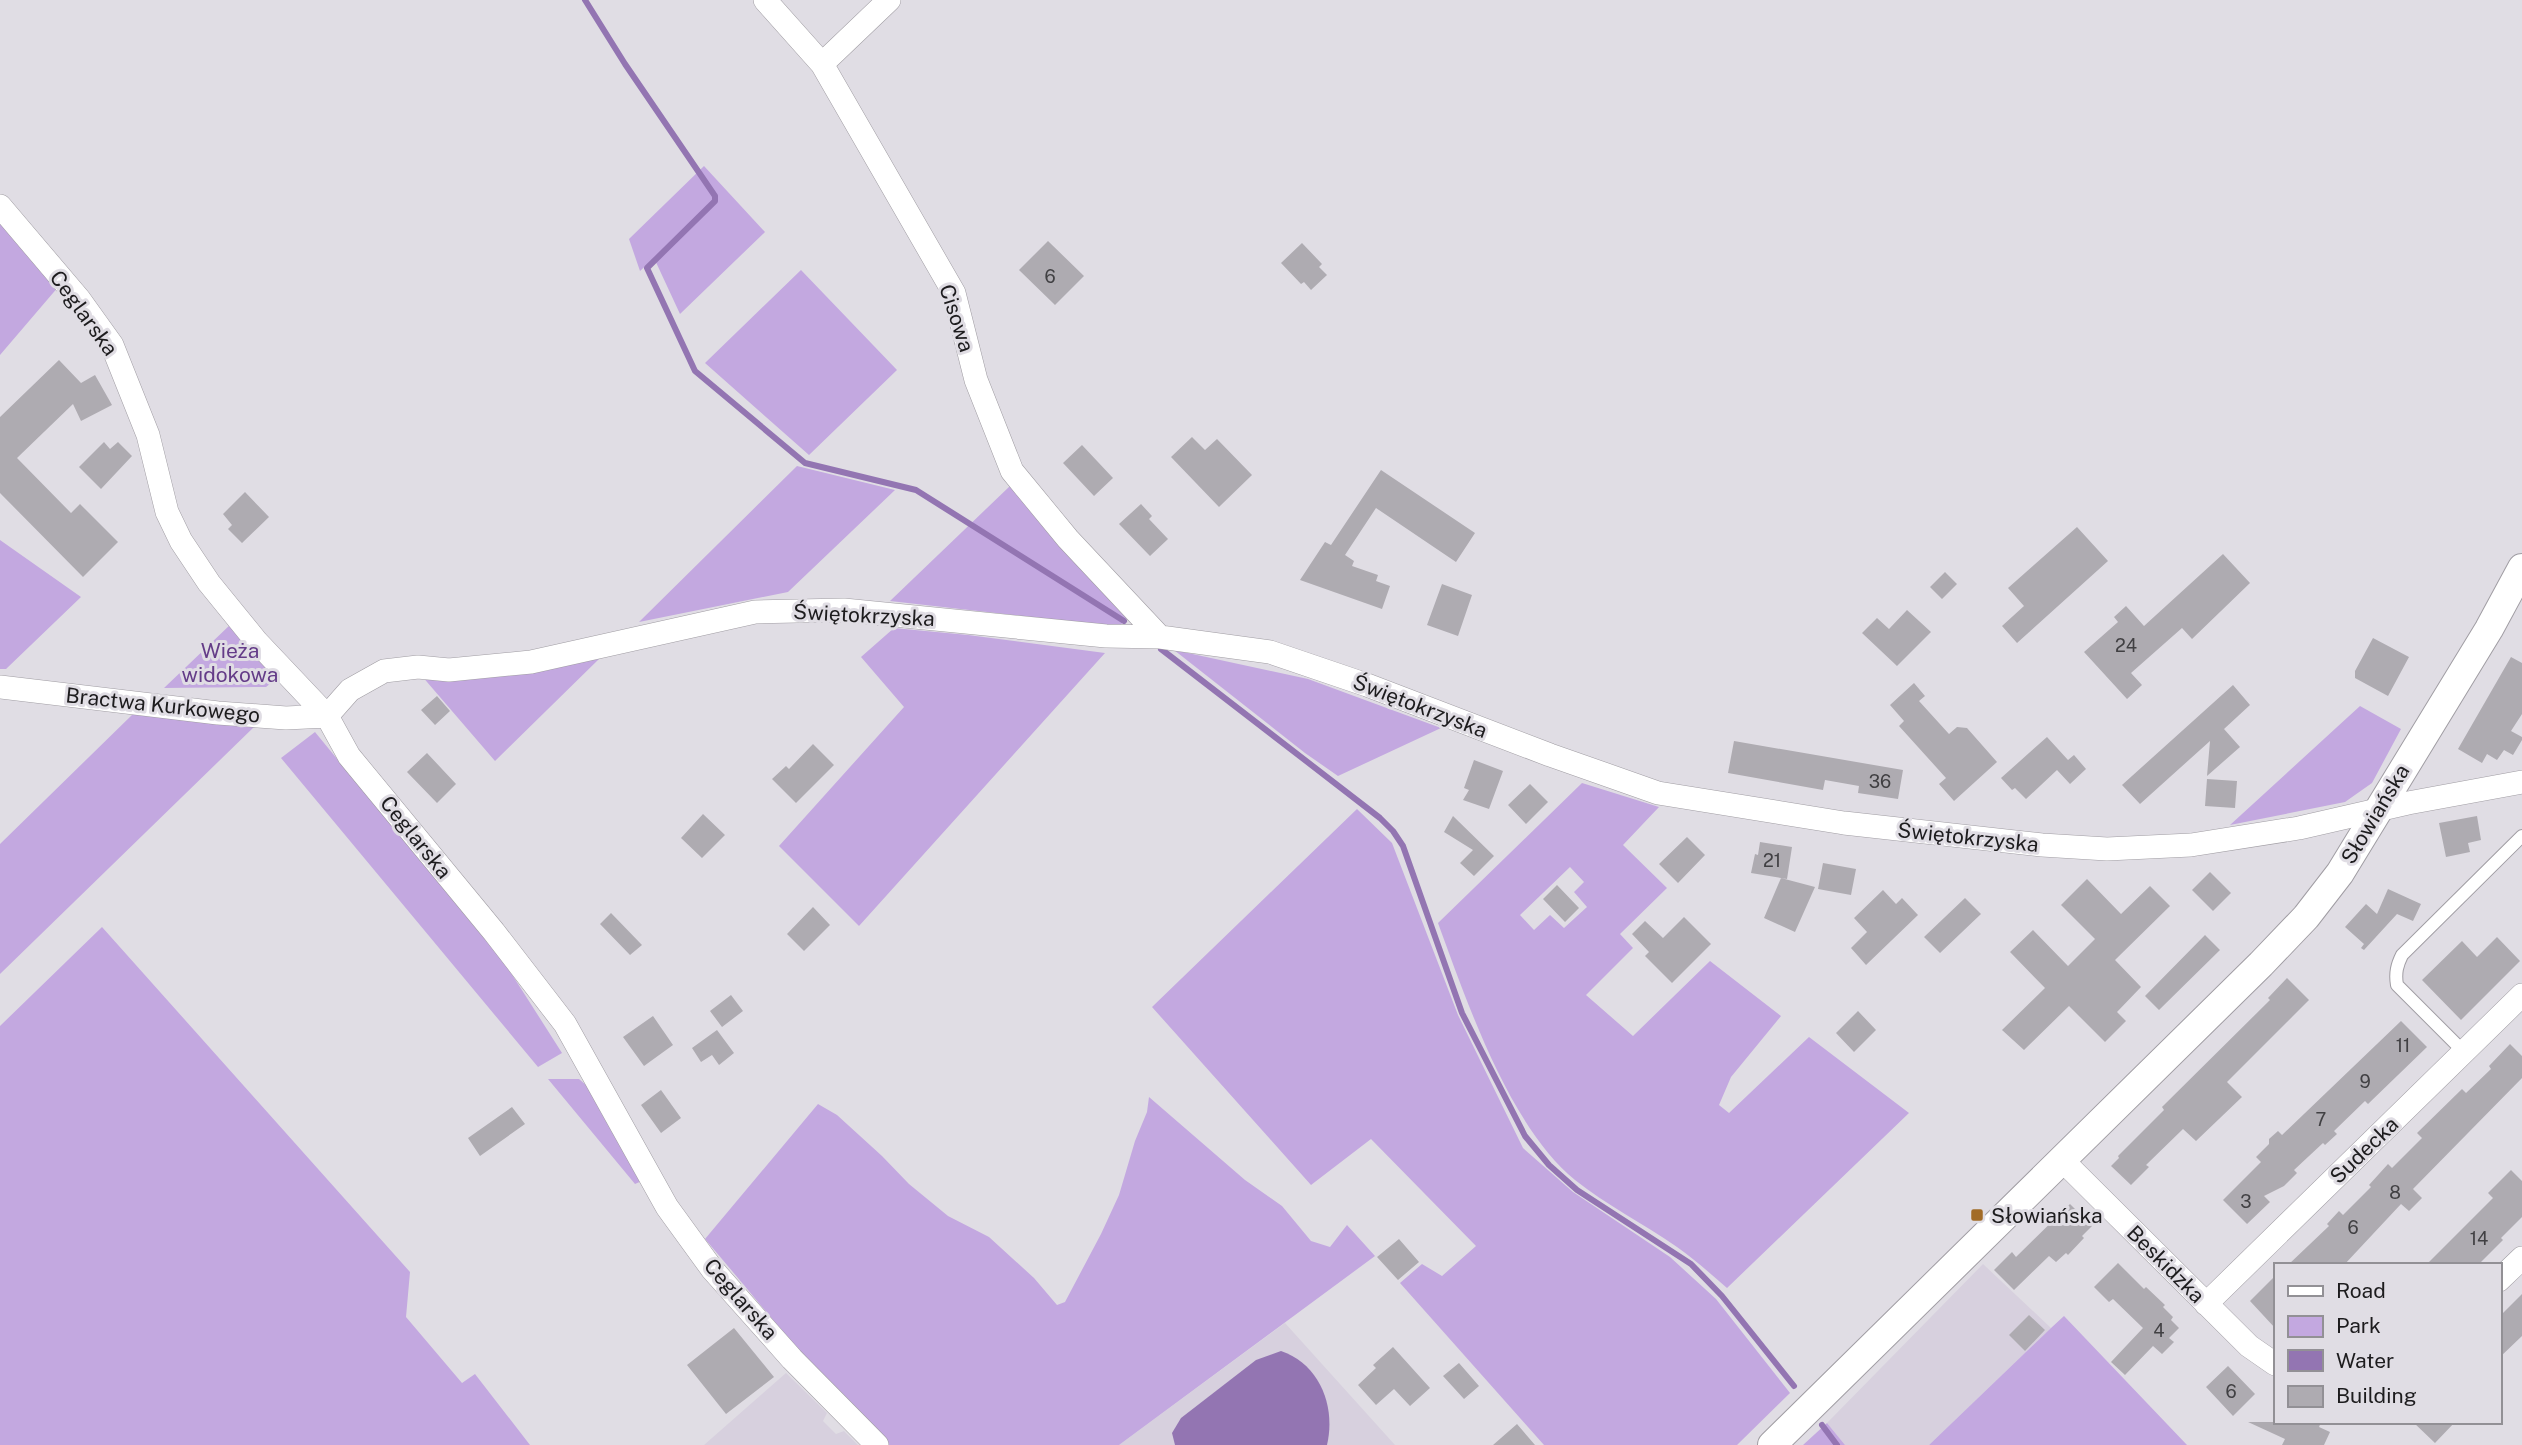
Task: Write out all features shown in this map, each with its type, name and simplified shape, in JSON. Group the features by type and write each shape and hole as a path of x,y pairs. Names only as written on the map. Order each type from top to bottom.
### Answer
{"street":[{"name":"Cisowa","path":"765,0 822,64 954,293 976,380 1012,471 1068,539 1156,633"},
{"path":"822,64 889,0"},
{"name":"Ceglarska","path":"0,205 79,299 112,345 148,435 167,512 181,541 209,583 257,642 327,716 349,756 494,932 565,1024 667,1207 712,1269 792,1359 877,1445"},
{"name":"Słowiańska","path":"1772,1445 2262,964 2306,917 2340,873 2489,629 2522,568"},
{"name":"Świętokrzyska","path":"327,716 350,691 384,671 418,667 449,670 531,662 755,612 844,610 1106,636 1156,633 1270,652 1367,685 1658,793 1844,823 2107,849 2191,845 2299,828 2379,808 2522,782"},
{"name":"Bractwa Kurkowego","path":"0,687 238,704 286,718 327,716"},
{"name":"Sudecka","path":"2206,1304 2522,995"},
{"name":"Beskidzka","path":"2061,1160 2249,1346 2274,1363"},
{"path":"2501,1278 2522,1258"}],"lane":[{"path":"2464,1052 2397,985 2398,963 2402,955 2522,836"}],"shaded area":[{"path":"1983,1264 2051,1328 1929,1445 1845,1445 1827,1423"},
{"path":"1285,1323 1395,1445 1119,1445"},
{"path":"786,1373 827,1413 823,1421 836,1434 844,1431 858,1445 704,1445"}],"green space":[{"path":"704,166 765,232 680,314 654,258 640,271 629,239"},
{"path":"0,217 59,286 0,355"},
{"path":"801,270 897,370 809,455 705,363"},
{"path":"797,466 895,490 788,592 639,622"},
{"path":"1010,486 1129,615 1119,627 890,601"},
{"path":"0,540 81,597 6,669 0,669"},
{"name":"Wieża widokowa","path":"232,623 277,678 266,687 164,688"},
{"path":"894,628 1105,653 859,926 779,846 904,707 861,657"},
{"path":"1174,650 1308,679 1441,728 1338,776"},
{"path":"599,659 495,761 421,675"},
{"path":"2360,706 2401,729 2372,783 2345,802 2230,825"},
{"path":"133,714 255,726 0,974 0,844"},
{"path":"315,732 506,965 562,1053 538,1067 281,758"},
{"path":"1582,783 1659,807 1623,845 1667,888 1620,934 1633,948 1586,995 1633,1036 1710,961 1781,1016 1731,1077 1719,1105 1729,1113 1809,1037 1909,1113 1727,1288 1677,1247 1587,1189 1551,1157 1510,1096 1493,1061 1462,989 1438,923","holes":["1570,867 1584,882 1574,892 1587,907 1564,928 1550,915 1534,930 1520,915"]},
{"path":"1357,809 1392,843 1458,1015 1523,1148 1573,1192 1670,1257 1716,1299 1790,1393 1737,1445 1544,1445 1400,1283 1422,1264 1442,1276 1476,1246 1371,1139 1311,1185 1152,1007"},
{"path":"102,927 410,1272 406,1317 462,1383 475,1374 530,1445 0,1445 0,1026"},
{"path":"548,1079 579,1079 593,1091 644,1180 635,1184"},
{"path":"1149,1097 1245,1180 1282,1206 1311,1241 1330,1247 1347,1225 1375,1256 1119,1445 889,1445 817,1371 705,1239 818,1104 837,1115 909,1184 948,1216 989,1237 1034,1278 1057,1305 1065,1302 1119,1195 1135,1141 1147,1112"},
{"path":"2064,1316 2187,1445 1929,1445 2051,1328"},
{"path":"1827,1423 1845,1445 1803,1445"}],"water":[{"path":"1281,1351 1306,1366 1322,1389 1329,1416 1327,1445 1175,1445 1172,1433 1181,1418 1256,1360"}],"building":[{"path":"1048,241 1084,276 1055,305 1019,270"},
{"path":"1302,243 1322,264 1319,267 1327,275 1311,290 1304,282 1301,284 1281,263"},
{"path":"59,360 81,383 95,375 112,405 81,421 73,404 17,458 71,513 80,504 118,542 83,577 0,493 0,417"},
{"path":"1192,437 1205,450 1217,439 1252,475 1219,507 1171,457"},
{"path":"104,442 110,449 118,442 132,456 101,489 79,467"},
{"path":"1082,445 1113,478 1094,496 1063,463"},
{"path":"1381,470 1475,533 1456,562 1376,508 1345,555 1354,561 1352,566 1378,575 1376,581 1390,586 1382,609 1300,580 1325,542 1331,545"},
{"path":"245,492 269,517 242,543 228,529 232,525 223,514"},
{"path":"1141,504 1152,516 1149,519 1168,539 1150,556 1119,524"},
{"path":"2077,527 2108,561 2017,643 2002,626 2024,606 2008,588"},
{"path":"2223,554 2250,583 2192,639 2182,628 2131,673 2142,685 2127,699 2084,652 2118,622 2114,617 2126,606 2144,626"},
{"path":"1945,572 1957,584 1942,599 1930,587"},
{"path":"1442,584 1472,595 1458,636 1427,625"},
{"path":"1907,610 1931,632 1897,666 1862,633 1877,618 1889,629"},
{"path":"2373,638 2409,657 2388,696 2355,678 2355,671"},
{"path":"2511,657 2522,663 2522,714 2511,731 2522,737 2522,740 2513,755 2504,750 2497,760 2487,754 2482,763 2458,749"},
{"path":"1914,683 1925,696 1919,701 1949,734 1957,727 1967,728 1997,762 1954,801 1939,784 1946,778 1899,726 1904,721 1890,705"},
{"path":"2233,685 2250,705 2224,729 2240,747 2207,776 2210,741 2140,804 2122,785"},
{"path":"437,696 450,711 435,725 421,710"},
{"path":"2047,737 2068,760 2074,755 2086,769 2070,784 2057,770 2026,799 2015,788 2012,790 2001,778"},
{"path":"1734,741 1903,770 1898,799 1858,793 1859,786 1825,780 1823,790 1728,773"},
{"path":"813,744 834,765 796,803 772,779 786,766 789,769"},
{"path":"427,753 456,784 437,803 407,772"},
{"path":"1474,760 1503,771 1489,809 1463,800 1469,790 1464,788"},
{"path":"2207,779 2237,781 2235,808 2205,806"},
{"path":"1530,784 1548,802 1526,824 1508,805"},
{"path":"703,814 725,835 702,858 681,838"},
{"path":"1453,816 1494,856 1474,876 1460,863 1473,850 1444,832"},
{"path":"2477,816 2481,840 2468,843 2470,852 2446,857 2439,823"},
{"path":"1687,837 1705,855 1678,883 1659,864"},
{"path":"1760,842 1792,847 1787,879 1751,873"},
{"path":"1823,863 1856,869 1851,895 1818,889"},
{"path":"2210,872 2231,893 2213,911 2192,890"},
{"path":"1781,878 1815,887 1795,932 1764,918"},
{"path":"2087,879 2121,914 2150,886 2170,906 2115,960 2141,987 2117,1012 2126,1021 2105,1042 2069,1006 2024,1050 2002,1030 2045,988 2010,952 2033,930 2068,966 2095,939 2061,905"},
{"path":"1557,885 1579,908 1565,922 1543,899"},
{"path":"2388,889 2421,904 2413,921 2397,914 2364,950 2361,948 2364,944 2345,927 2366,904 2377,914"},
{"path":"1883,890 1896,904 1902,898 1918,915 1866,965 1851,948 1867,932 1854,918"},
{"path":"1965,898 1981,914 1940,953 1924,937"},
{"path":"813,907 830,925 804,951 787,934"},
{"path":"611,913 642,945 630,955 600,924"},
{"path":"1684,917 1711,944 1672,983 1645,956 1649,952 1632,934 1645,921 1663,938"},
{"path":"2205,935 2220,950 2159,1010 2145,996"},
{"path":"2497,937 2520,961 2461,1020 2422,980 2462,941 2477,957"},
{"path":"2287,978 2309,1000 2227,1082 2242,1097 2196,1141 2183,1129 2146,1165 2149,1167 2131,1185 2111,1166 2118,1156 2164,1110 2162,1107 2270,1000 2268,998"},
{"path":"731,995 743,1011 722,1027 710,1011"},
{"path":"1858,1011 1876,1030 1854,1052 1836,1033"},
{"path":"653,1016 673,1045 644,1066 623,1037"},
{"path":"2401,1021 2427,1047 2368,1104 2365,1101 2334,1131 2337,1134 2294,1170 2297,1173 2284,1186 2264,1196 2270,1202 2247,1224 2223,1200 2261,1162 2256,1157 2269,1144 2269,1139 2278,1131 2282,1135"},
{"path":"717,1030 734,1053 719,1065 712,1055 701,1062 692,1048"},
{"path":"2510,1044 2522,1056 2522,1078 2413,1189 2422,1198 2409,1211 2401,1204 2346,1263 2290,1263 2329,1226 2327,1224 2339,1211 2343,1215 2371,1187 2369,1185 2388,1164 2392,1168 2422,1138 2417,1133 2462,1089 2466,1093 2491,1069 2489,1066"},
{"path":"661,1090 681,1118 661,1133 641,1105"},
{"path":"512,1107 525,1124 480,1156 468,1138"},
{"path":"2511,1170 2522,1181 2522,1217 2501,1238 2503,1240 2480,1263 2428,1263 2493,1198 2488,1193"},
{"path":"2070,1204 2092,1226 2068,1255 2066,1253 2056,1262 2049,1256 2014,1290 1994,1270 2012,1252 2016,1257"},
{"path":"1399,1239 1419,1262 1398,1280 1377,1257"},
{"path":"2118,1263 2165,1305 2163,1307 2179,1328 2169,1338 2174,1342 2162,1354 2153,1346 2125,1375 2111,1362 2143,1328 2113,1299 2109,1302 2094,1287"},
{"path":"2274,1277 2274,1327 2250,1301"},
{"path":"2522,1294 2522,1336 2501,1356 2501,1315"},
{"path":"2029,1315 2045,1330 2025,1351 2009,1335"},
{"path":"734,1328 774,1377 726,1414 687,1365"},
{"path":"1393,1347 1430,1388 1410,1406 1394,1389 1376,1405 1358,1385 1376,1368 1373,1365"},
{"path":"1459,1363 1479,1386 1464,1399 1443,1376"},
{"path":"2228,1366 2255,1394 2233,1416 2206,1387"},
{"path":"2248,1422 2320,1424 2319,1427 2330,1432 2324,1445 2282,1445 2285,1439"},
{"path":"1517,1424 1535,1445 1493,1445"},
{"path":"2415,1424 2453,1424 2435,1443"}],"waterway":[{"path":"585,0 715,196 715,201 647,268 695,371 805,463 916,490 1124,621"},
{"path":"1161,649 1380,818 1393,831 1403,846 1462,1013 1525,1136 1549,1165 1577,1190 1691,1264 1722,1296 1794,1386"},
{"path":"1822,1425 1837,1445"}],"place":[{"name":"Słowiańska","path":"1977,1215"}]}
